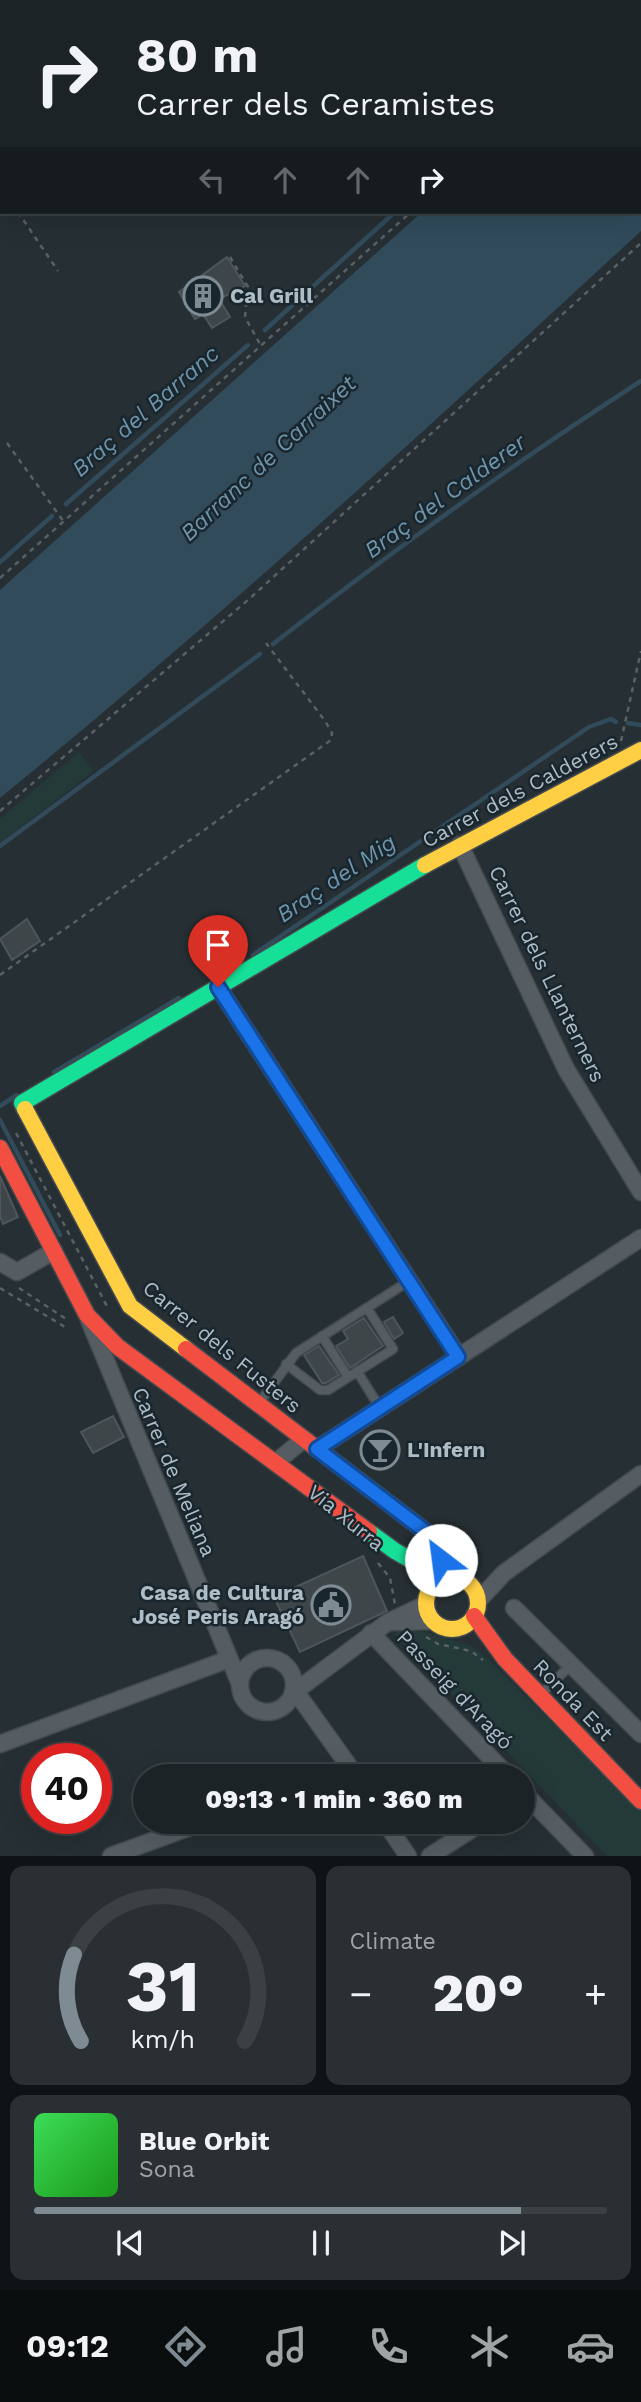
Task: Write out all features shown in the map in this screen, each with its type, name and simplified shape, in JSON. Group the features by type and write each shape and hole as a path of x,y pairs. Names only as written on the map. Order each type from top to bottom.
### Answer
{"street":[{"name":"Carrer dels Calderers","path":"22,1102 460,845 641,750"},
{"name":"Carrer dels Llanterners","path":"460,845 566,1069 641,1192"},
{"path":"218,987 458,1357"},
{"name":"Carrer dels Fusters","path":"22,1102 130,1306 438,1541 444,1578"},
{"path":"0,1148 87,1315 118,1347 395,1552 444,1578 458,1578 472,1587 476,1608"},
{"path":"275,1463 380,1408 641,1238"},
{"path":"0,1262 17,1272 54,1251"},
{"name":"Carrer de Meliana","path":"87,1315 240,1684"},
{"path":"392,1619 433,1622 444,1628 456,1629 467,1624 503,1573 641,1474"},
{"path":"395,1552 427,1597 433,1622"},
{"path":"315,1677 292,1673 283,1663 266,1657 250,1663 240,1684 248,1705 263,1712 281,1709 293,1695 372,1633 427,1597 444,1578"},
{"name":"Ronda Est","path":"476,1608 499,1657"},
{"path":"514,1608 641,1734"},
{"name":"Ronda Est","path":"456,1629 499,1657 641,1801"},
{"name":"Passeig d'Aragó","path":"372,1633 497,1764"},
{"path":"0,1744 229,1659"},
{"path":"292,1673 293,1695"},
{"path":"293,1695 302,1699 347,1764"},
{"path":"535,1805 585,1856"},
{"path":"111,1856 171,1834"},
{"path":"394,1834 408,1856"},
{"path":"430,1856 464,1834"}],"lane":[{"path":"258,1404 296,1353 409,1281"},
{"path":"286,1364 320,1390 328,1390 393,1349 367,1308"},
{"path":"322,1336 348,1377"},
{"path":"357,1371 380,1408"},
{"path":"540,1696 547,1686 571,1665"}],"path":[{"path":"19,214 58,271"},
{"path":"0,578 409,214"},
{"path":"0,811 248,600 641,243"},
{"path":"230,257 248,287 245,317 261,346"},
{"path":"7,443 64,522"},
{"path":"0,975 331,740 332,733 325,721 266,643"},
{"path":"624,758 621,737 641,651"},
{"path":"15,1132 110,1312"},
{"path":"0,1288 65,1327"},
{"path":"19,1288 72,1325"},
{"path":"120,1398 156,1393"},
{"name":"Via Xurra","path":"376,1560 392,1585 392,1619"},
{"path":"420,1634 438,1644 471,1651 484,1660 499,1657"}],"green space":[{"path":"79,752 94,771 0,843 0,819"},
{"path":"404,1626 472,1646 489,1660 641,1811 641,1856 607,1856 535,1781 535,1764 519,1764 394,1634"}],"water":[{"name":"Barranc de Carraixet","path":"420,214 641,214 641,231 405,448 164,661 0,798 0,590"}],"building":[{"name":"Cal Grill","path":"227,257 245,286 219,299 230,317 212,328 203,314 195,319 179,292"},
{"path":"27,919 40,941 12,960 0,939"},
{"path":"0,1176 18,1217 3,1224 0,1216"},
{"path":"393,1317 403,1333 394,1339 384,1322"},
{"path":"364,1318 383,1346 350,1368 336,1346 348,1339 343,1331"},
{"path":"319,1346 339,1375 326,1383 322,1383 304,1355"},
{"path":"113,1416 124,1437 93,1453 81,1432"},
{"name":"Casa de Cultura José Peris Aragó","path":"363,1556 387,1611 300,1652 274,1597"}],"waterway":[{"name":"Braç del Barranc","path":"265,330 393,214"},
{"name":"Braç del Barranc","path":"66,504 248,345"},
{"name":"Braç del Calderer","path":"273,644 454,508 641,381"},
{"name":"Braç del Barranc","path":"0,562 52,516"},
{"name":"Braç del Calderer","path":"0,846 260,654"},
{"name":"Braç del Mig","path":"253,955 589,727 611,719 616,722"},
{"name":"Braç del Mig","path":"628,723 641,725"},
{"name":"Braç del Mig","path":"54,1072 179,998"},
{"name":"Braç del Mig","path":"0,1106 17,1095"},
{"name":"Braç del Mig","path":"0,1120 60,1235"}],"traffic: fast":[{"path":"25,1109 22,1103 425,865"},
{"path":"369,1532 395,1551 443,1578"}],"traffic: slow":[{"path":"425,865 641,750"},
{"path":"25,1109 130,1306 186,1349"},
{"path":"452,1577 462,1579 470,1585 476,1593 478,1603 476,1613 470,1621 462,1627 452,1629 442,1627 434,1621 428,1613 426,1603 428,1593 434,1585 442,1579 452,1577"}],"traffic: jam":[{"path":"0,1148 87,1315 118,1347 369,1532"},
{"path":"186,1349 438,1541 444,1578"},
{"path":"474,1616 505,1659 641,1801"}],"place":[{"name":"Cal Grill","path":"203,296"},
{"name":"L'Infern","path":"380,1450"},
{"name":"Casa de Cultura José Peris Aragó","path":"331,1605"}],"route":[{"path":"218,987 458,1357 317,1449 438,1541 441,1560"}]}
